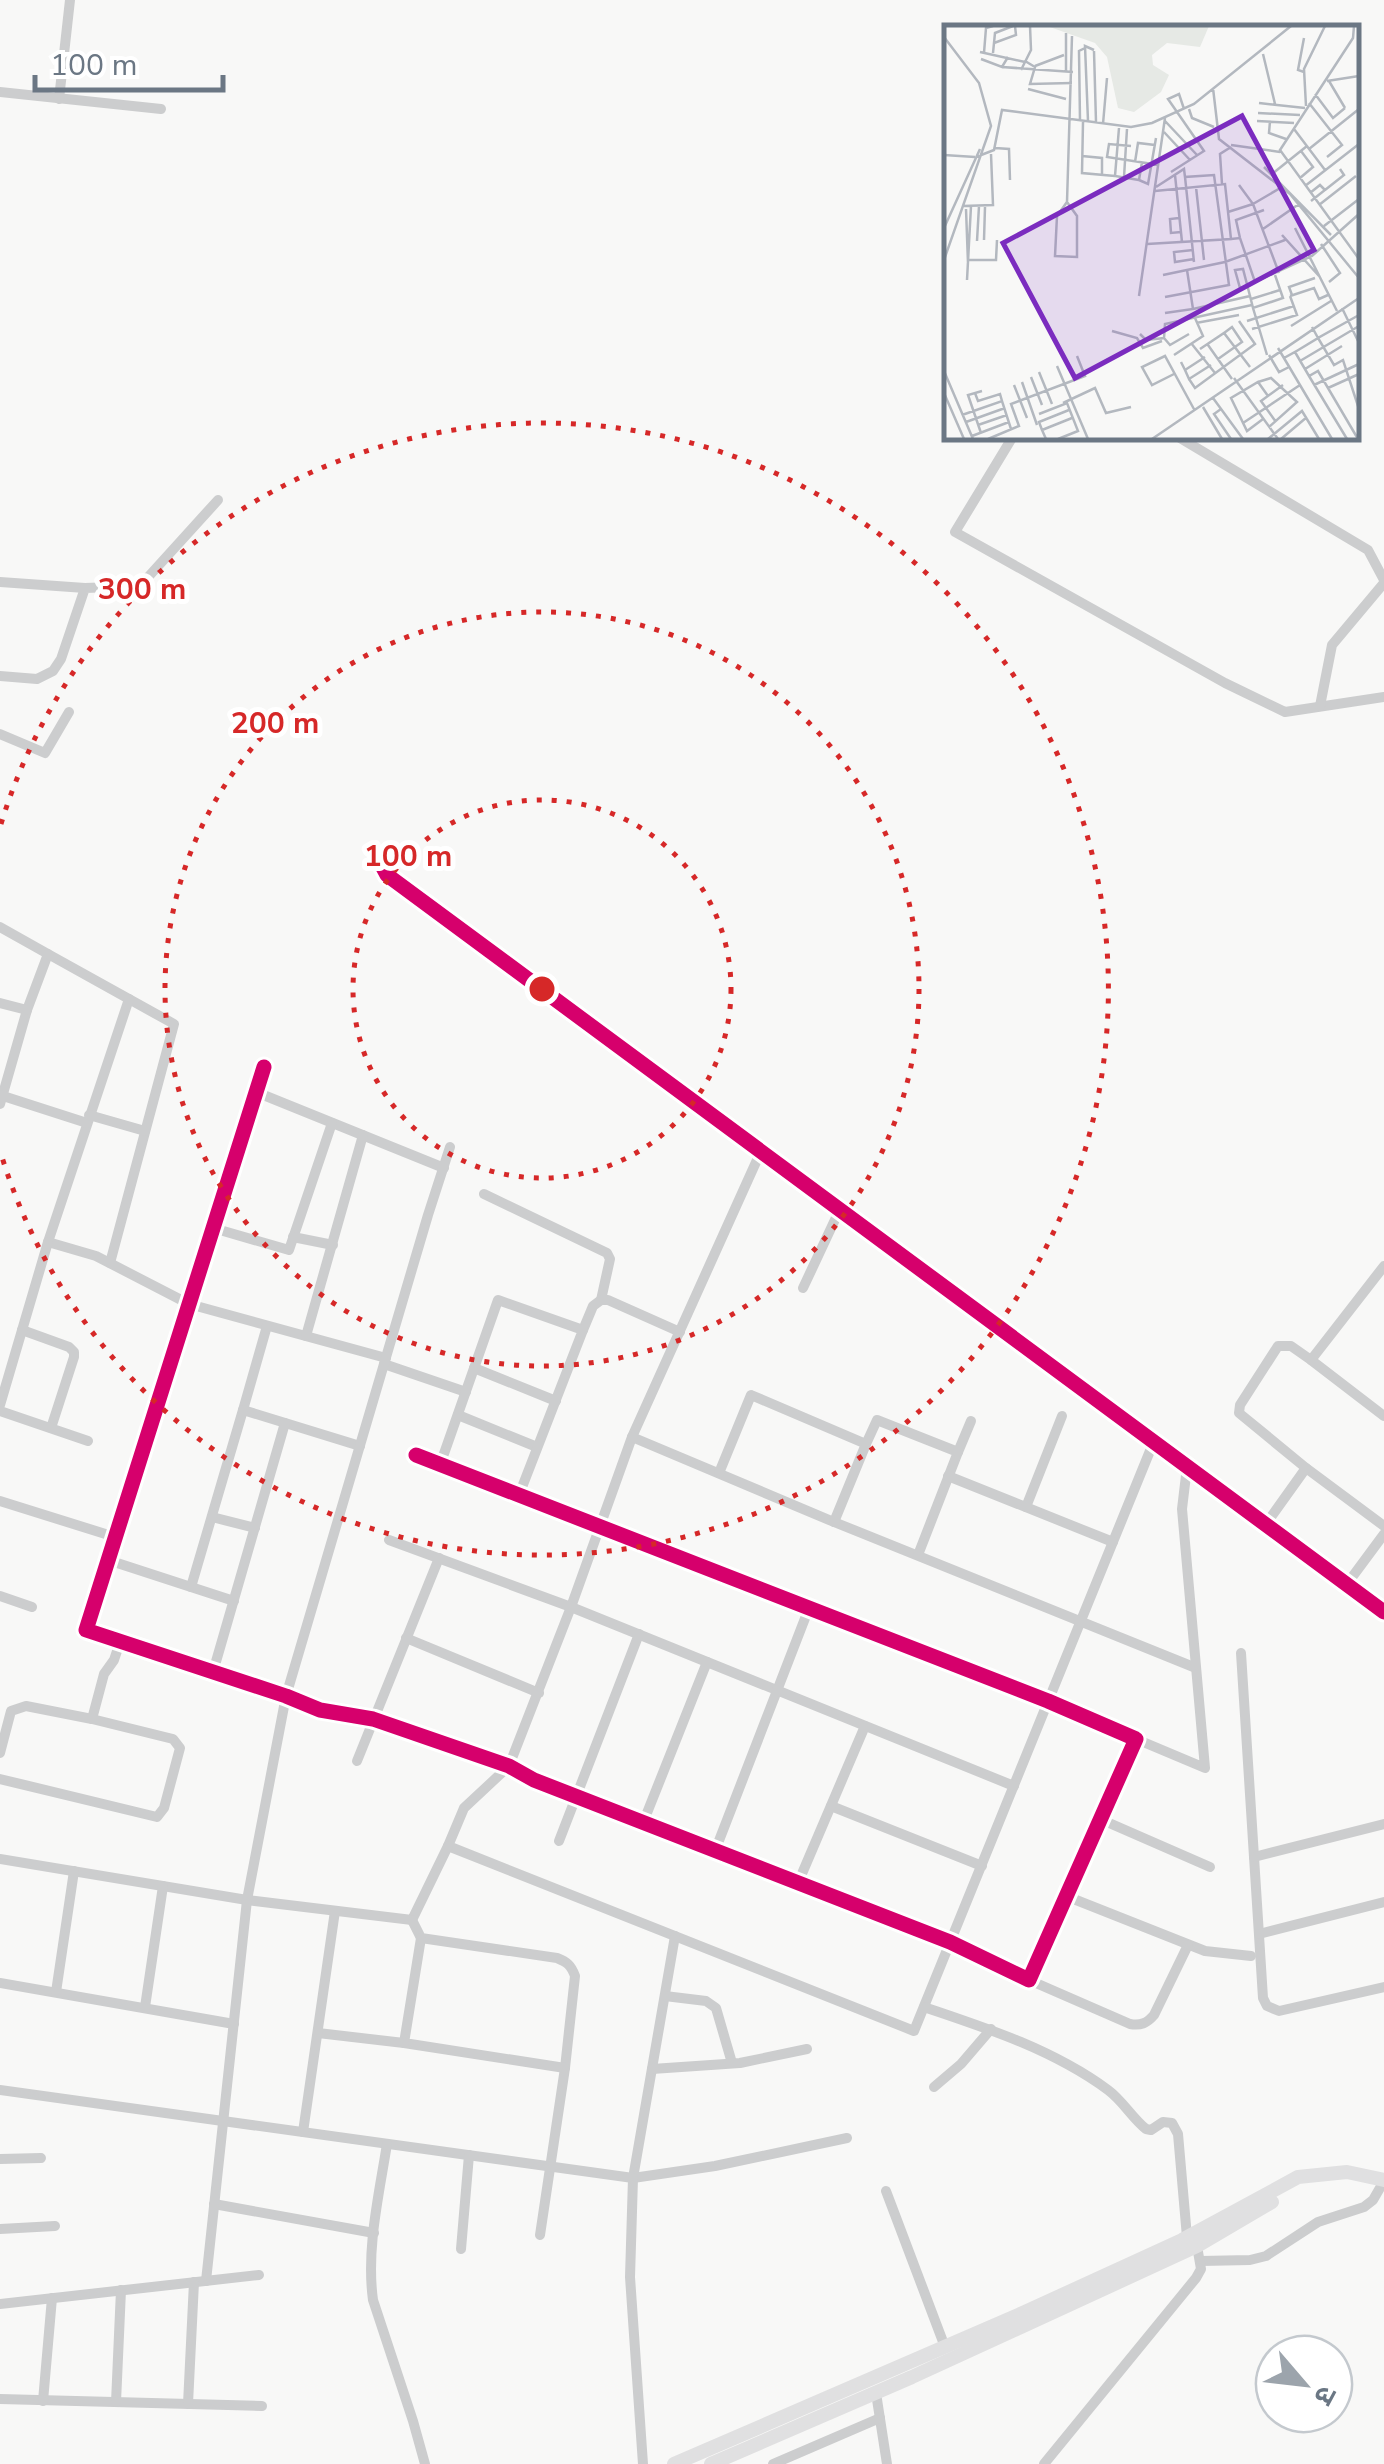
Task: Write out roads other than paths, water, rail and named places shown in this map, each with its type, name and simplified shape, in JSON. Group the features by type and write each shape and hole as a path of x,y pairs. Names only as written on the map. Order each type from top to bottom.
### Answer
{"main road":[{"path":"711,2464 1195,2248 1298,2187 1347,2172 1384,2180"},
{"path":"674,2464 945,2347 1195,2248"}],"street":[{"path":"58,99 70,0"},
{"path":"0,92 161,110"},
{"path":"1011,440 956,532 1284,712 1384,697"},
{"path":"1183,440 1368,550 1384,582 1332,645 1320,706"},
{"path":"0,582 84,588 140,586 218,500"},
{"path":"0,676 37,679 54,671 84,588"},
{"path":"0,734 44,752 69,712"},
{"path":"380,860 387,875 1384,1612"},
{"path":"0,927 174,1024 110,1263"},
{"path":"48,954 26,1010 1,1098 146,1131"},
{"path":"88,1441 0,1408 6,1365 22,1330 129,999"},
{"path":"0,1002 26,1010"},
{"path":"264,1067 86,1630 320,1710 373,1720 509,1766 534,1780 950,1942 1130,2024 1148,2022 1154,2015 1188,1945"},
{"path":"256,1092 444,1168"},
{"path":"213,1228 289,1250 332,1122"},
{"path":"306,1336 362,1135"},
{"path":"206,2281 247,1900 286,1696 450,1148"},
{"path":"412,1920 464,1808 509,1766 632,1437 761,1151"},
{"path":"484,1194 607,1253 610,1259 600,1300 583,1330 518,1496"},
{"path":"804,1288 840,1209"},
{"path":"294,1237 333,1245"},
{"path":"48,1242 96,1256 189,1304 385,1361 466,1392"},
{"path":"1311,1360 1384,1266"},
{"path":"440,1465 498,1300 583,1330"},
{"path":"600,1300 680,1332"},
{"path":"191,1587 267,1326"},
{"path":"22,1330 74,1352 51,1428"},
{"path":"1384,1416 1284,1344 1278,1346 1240,1405 1244,1419 1384,1526"},
{"path":"474,1368 556,1400"},
{"path":"719,1473 752,1395 866,1444"},
{"path":"243,1410 360,1446"},
{"path":"458,1415 537,1447"},
{"path":"1026,1507 1062,1416"},
{"path":"834,1522 877,1420 958,1452"},
{"path":"918,1555 971,1421"},
{"path":"214,1672 285,1423"},
{"path":"632,1437 1196,1668"},
{"path":"448,1846 914,2031 1154,1442"},
{"path":"416,1455 1048,1702 1205,1768 1182,1509 1187,1466"},
{"path":"1266,1524 1306,1468"},
{"path":"948,1476 1113,1542"},
{"path":"0,1501 116,1537"},
{"path":"212,1516 255,1528"},
{"path":"1347,1584 1384,1534"},
{"path":"389,1540 571,1607 1014,1786"},
{"path":"358,1760 439,1558"},
{"path":"108,1560 234,1601"},
{"path":"0,1596 32,1607"},
{"path":"715,1850 809,1608"},
{"path":"559,1841 639,1634"},
{"path":"406,1638 538,1693"},
{"path":"92,1718 104,1674 120,1642"},
{"path":"1242,1653 1263,1998 1278,2011 1384,1987"},
{"path":"643,1823 707,1662"},
{"path":"0,1753 11,1711 26,1706 172,1739 180,1748 162,1813 157,1817 0,1779"},
{"path":"798,1883 864,1726"},
{"path":"1029,1980 1136,1739"},
{"path":"831,1806 982,1866"},
{"path":"1100,1820 1210,1867"},
{"path":"1254,1856 1384,1824"},
{"path":"0,1859 247,1900 412,1920"},
{"path":"56,1992 74,1871"},
{"path":"145,2007 163,1886"},
{"path":"1066,1896 1188,1945 1251,1956"},
{"path":"1259,1934 1384,1902"},
{"path":"303,2132 335,1911"},
{"path":"404,2043 421,1938 412,1920"},
{"path":"643,2464 630,2277 633,2178 675,1936"},
{"path":"421,1938 557,1958 568,1963 574,1976 565,2068 540,2235"},
{"path":"0,1983 234,2024"},
{"path":"665,1996 712,2004 732,2063"},
{"path":"924,2006 991,2030 1092,2080 1112,2093 1146,2129 1168,2122 1176,2128 1201,2269 1044,2464"},
{"path":"934,2087 991,2030"},
{"path":"318,2033 565,2068"},
{"path":"652,2069 732,2063 807,2049"},
{"path":"0,2090 633,2178 715,2166 846,2138"},
{"path":"387,2144 371,2286 425,2464"},
{"path":"461,2250 469,2155"},
{"path":"0,2159 41,2158"},
{"path":"1195,2248 1250,2260 1266,2256 1318,2222 1364,2207 1373,2200 1384,2180"},
{"path":"886,2191 945,2347"},
{"path":"214,2204 374,2233"},
{"path":"0,2229 56,2226"},
{"path":"0,2304 259,2275"},
{"path":"188,2404 194,2282"},
{"path":"116,2402 120,2290"},
{"path":"43,2401 52,2298"},
{"path":"876,2393 887,2464"},
{"path":"0,2400 262,2406"},
{"path":"773,2464 794,2460 880,2418"}]}
